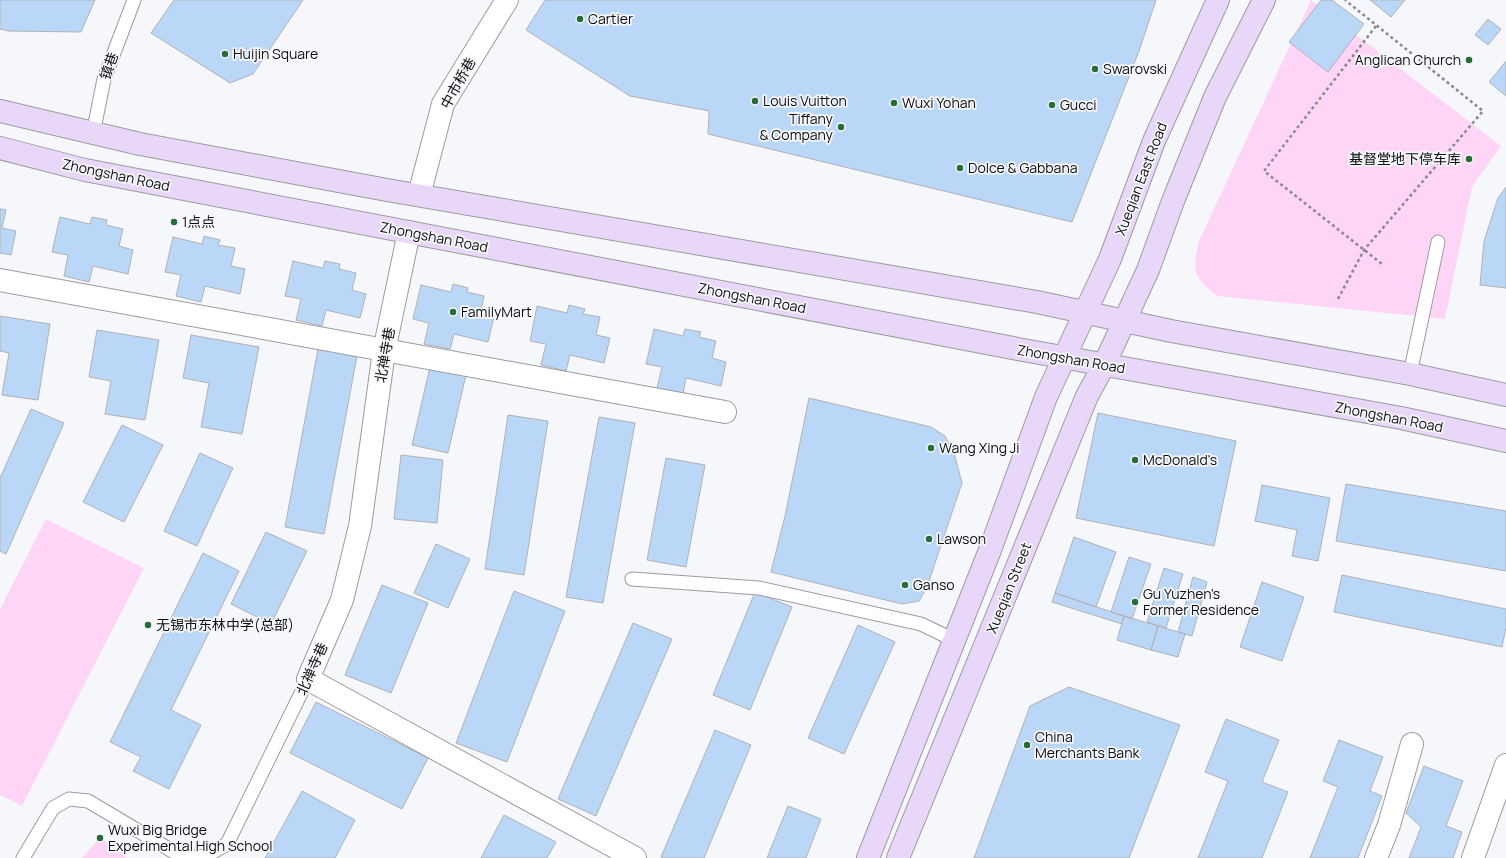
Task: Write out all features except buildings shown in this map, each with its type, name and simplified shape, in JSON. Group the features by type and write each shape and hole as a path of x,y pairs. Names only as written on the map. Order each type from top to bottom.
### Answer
{"main road":[{"name":"Xueqian East Road","path":"1063,357 1113,252 1154,141 1218,0"},
{"path":"1124,321 1148,270 1173,201 1214,97 1264,0"},
{"path":"0,111 140,144 419,195 1029,301 1124,321 1410,374 1506,395"},
{"name":"Zhongshan Road","path":"0,148 85,170 1104,365 1401,418 1506,441"},
{"name":"Xueqian Street","path":"898,858 1087,396 1104,365 1124,321"},
{"path":"868,858 990,550 1046,397 1063,357"}],"street":[{"name":"中市桥巷","path":"419,195 443,104 507,0"},
{"name":"北禅寺巷","path":"308,679 342,600 360,526 384,351 409,232"},
{"path":"0,280 725,412"},
{"path":"308,679 635,858"},
{"path":"1376,858 1389,825 1412,744"},
{"path":"1473,858 1506,765"}],"lane":[{"name":"镇巷","path":"93,134 104,79 134,0"},
{"path":"1410,374 1438,242"},
{"path":"632,579 759,588 921,624 954,640"},
{"name":"北禅寺巷","path":"23,858 53,808 69,799 88,801 184,858 206,856 227,844 308,679"}],"path":[{"path":"1338,299 1364,250 1483,111 1345,0"},
{"path":"1376,26 1264,171 1382,264"}],"shaded area":[{"path":"1311,0 1501,146 1472,187 1445,319 1217,296 1198,278 1195,260 1199,241"},
{"path":"46,519 144,568 22,806 0,795 0,609"},
{"path":"100,837 127,858 82,858"}],"place":[{"name":"Cartier","path":"580,19"},
{"name":"Huijin Square","path":"225,54"},
{"name":"Anglican Church","path":"1469,60"},
{"name":"Swarovski","path":"1095,69"},
{"name":"Louis Vuitton","path":"755,101"},
{"name":"Wuxi Yohan","path":"894,103"},
{"name":"Gucci","path":"1052,105"},
{"name":"Tiffany & Company","path":"841,127"},
{"name":"基督堂地下停车库","path":"1469,159"},
{"name":"Dolce & Gabbana","path":"960,168"},
{"name":"1点点","path":"174,222"},
{"name":"FamilyMart","path":"453,312"},
{"name":"Wang Xing Ji","path":"931,448"},
{"name":"McDonald's","path":"1135,460"},
{"name":"Lawson","path":"929,539"},
{"name":"Ganso","path":"905,585"},
{"name":"Gu Yuzhen's Former Residence","path":"1135,602"},
{"name":"无锡市东林中学(总部)","path":"148,625"},
{"name":"China Merchants Bank","path":"1027,745"},
{"name":"Wuxi Big Bridge Experimental High School","path":"100,838"}]}
